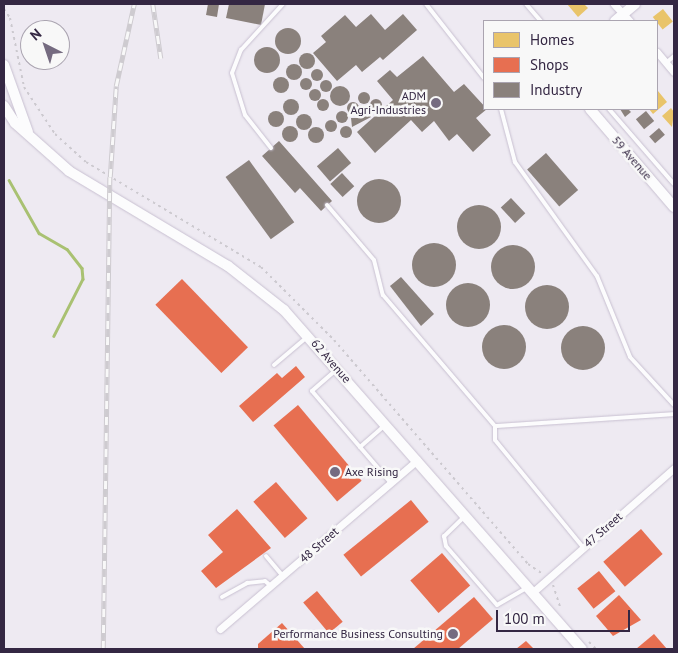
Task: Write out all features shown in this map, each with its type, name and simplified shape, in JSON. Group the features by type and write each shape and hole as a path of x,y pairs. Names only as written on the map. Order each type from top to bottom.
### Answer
{"main road":[{"path":"626,18 635,4"},
{"name":"62 Avenue","path":"4,65 28,132"},
{"name":"62 Avenue","path":"4,106 14,123 28,132 69,171 244,276 309,336 582,649"},
{"name":"59 Avenue","path":"591,110 674,207"}],"street":[{"path":"614,4 626,18"},
{"path":"658,53 674,72"},
{"name":"48 Street","path":"220,629 417,460"},
{"name":"47 Street","path":"531,589 583,547 674,468"}],"lane":[{"path":"271,148 245,115 232,73 241,50 283,4"},
{"path":"426,4 483,77"},
{"path":"526,4 540,20"},
{"path":"666,63 674,56"},
{"path":"501,110 515,162 597,276 630,357 674,405"},
{"path":"610,110 674,184"},
{"path":"327,206 374,260 382,295 495,426 495,440 583,547"},
{"path":"274,365 309,336"},
{"path":"338,369 312,391 391,483"},
{"path":"495,426 674,414"},
{"path":"360,447 386,424"},
{"path":"466,516 444,536 446,546 497,605 531,589"},
{"path":"266,556 283,576"},
{"path":"222,597 247,583 265,580 272,586"}],"path":[{"path":"556,589 558,604 566,616"},
{"path":"584,636 596,649"}],"building: Homes":[{"path":"567,4 584,4 588,8 578,17"},
{"path":"663,9 673,22 663,30 658,24 658,20 653,17"},
{"path":"658,91 667,102 658,110"},
{"path":"671,108 674,112 672,127 662,116"},
{"path":"650,110 658,110 653,114"}],"building: Shops":[{"path":"182,279 248,347 221,373 155,305"},
{"path":"296,366 305,377 253,422 239,406 277,373 282,378"},
{"path":"298,405 362,481 337,501 273,426"},
{"path":"276,482 307,518 285,538 253,502"},
{"path":"411,500 429,522 361,577 343,555"},
{"path":"237,509 271,548 216,588 201,571 223,552 208,535"},
{"path":"641,529 663,554 625,587 603,562"},
{"path":"442,553 470,585 439,613 410,581"},
{"path":"599,571 615,591 594,609 577,589"},
{"path":"317,591 343,622 329,633 303,603"},
{"path":"619,595 641,620 613,636 596,616"},
{"name":"Performance Business Consulting","path":"474,597 493,619 458,649 413,649"},
{"path":"282,623 305,649 258,649 258,644"},
{"path":"654,634 667,649 636,649"},
{"path":"526,641 534,649 516,649"}],"building: Industry":[{"path":"208,4 219,4 217,17 206,15"},
{"path":"229,4 265,4 261,25 226,18"},
{"path":"371,14 385,30 403,14 417,30 383,60 380,57 362,72 356,65 337,81 313,53 326,42 321,36 345,15 356,27"},
{"path":"288,28 297,32 301,41 297,50 288,54 279,50 275,41 279,32"},
{"path":"267,47 276,51 280,60 276,69 267,73 258,69 254,60 258,51"},
{"path":"304,53 310,53 315,58 313,67 304,69 299,64 299,58"},
{"name":"ADM Agri-Industries","path":"423,56 454,92 464,84 483,105 483,110 486,110 476,118 491,135 473,152 457,134 449,141 434,121 422,132 411,120 375,153 357,132 393,100 377,81 390,70 397,77"},
{"path":"291,64 297,64 302,69 300,78 291,80 286,75 286,69"},
{"path":"315,69 319,69 323,75 319,81 315,81 311,77 311,73"},
{"path":"278,77 284,77 289,82 287,91 278,93 273,88 273,82"},
{"path":"304,78 308,78 312,84 308,90 304,90 300,86 300,82"},
{"path":"324,80 328,80 332,86 328,92 324,92 320,88 320,84"},
{"path":"340,86 347,89 350,96 347,103 340,106 333,103 330,96 333,89"},
{"path":"313,89 317,89 321,95 317,101 313,101 309,97 309,93"},
{"path":"362,92 366,92 370,98 366,104 362,104 358,100 358,96"},
{"path":"288,99 294,99 299,104 297,113 288,115 283,110 283,104"},
{"path":"321,99 325,99 329,105 325,111 321,111 317,107 317,103"},
{"path":"374,99 378,99 382,105 378,111 374,111 370,107 370,103"},
{"path":"351,102 355,102 359,108 355,114 351,114 347,110 347,106"},
{"path":"366,108 371,117 352,127 351,118 360,118 360,112"},
{"path":"621,110 629,110 631,112 625,117"},
{"path":"273,111 279,111 284,116 282,125 273,127 268,122 268,116"},
{"path":"340,111 344,111 348,117 344,123 340,123 336,119 336,115"},
{"path":"646,111 654,121 644,129 636,119"},
{"path":"301,114 307,114 312,119 310,128 301,130 296,125 296,119"},
{"path":"329,120 333,120 337,126 333,132 329,132 325,128 325,124"},
{"path":"287,126 293,126 298,131 296,140 287,142 282,137 282,131"},
{"path":"344,126 348,126 352,132 348,138 344,138 340,134 340,130"},
{"path":"313,127 319,127 324,132 322,141 313,143 308,138 308,132"},
{"path":"659,128 665,135 655,143 649,137"},
{"path":"279,141 332,201 321,211 300,188 295,193 262,156"},
{"path":"338,148 351,163 330,181 317,166"},
{"path":"546,153 578,190 559,206 527,169"},
{"path":"249,160 294,222 271,239 226,177"},
{"path":"342,173 354,186 343,197 330,184"},
{"path":"383,179 395,185 400,192 400,210 395,217 388,222 375,223 367,220 360,213 357,197 360,189 367,182"},
{"path":"511,198 525,213 515,223 501,208"},
{"path":"483,205 495,211 500,218 500,236 495,243 488,248 475,249 467,246 460,239 457,223 460,215 467,208"},
{"path":"438,243 450,249 455,256 455,274 450,281 443,286 430,287 422,284 415,277 412,261 415,253 422,246"},
{"path":"517,245 529,251 534,258 534,276 529,283 522,288 509,289 501,286 494,279 491,263 494,255 501,248"},
{"path":"401,277 434,314 421,326 390,286"},
{"path":"472,283 484,289 489,296 489,314 484,321 477,326 464,327 456,324 449,317 446,301 449,293 456,286"},
{"path":"551,285 563,291 568,298 568,316 563,323 556,328 543,329 535,326 528,319 525,303 528,295 535,288"},
{"path":"508,325 520,331 525,338 525,356 520,363 513,368 500,369 492,366 485,359 482,343 485,335 492,328"},
{"path":"587,326 599,332 604,339 604,357 599,364 592,369 579,370 571,367 564,360 561,344 564,336 571,329"}],"waterway":[{"path":"9,180 39,233 67,249 82,268 83,279 54,336"}],"railway":[{"path":"103,649 110,177 116,86 134,4"},
{"path":"153,4 161,58"}],"place":[{"name":"ADM Agri-Industries","path":"436,103"},
{"name":"Axe Rising","path":"335,472"},
{"name":"Performance Business Consulting","path":"453,634"}]}
